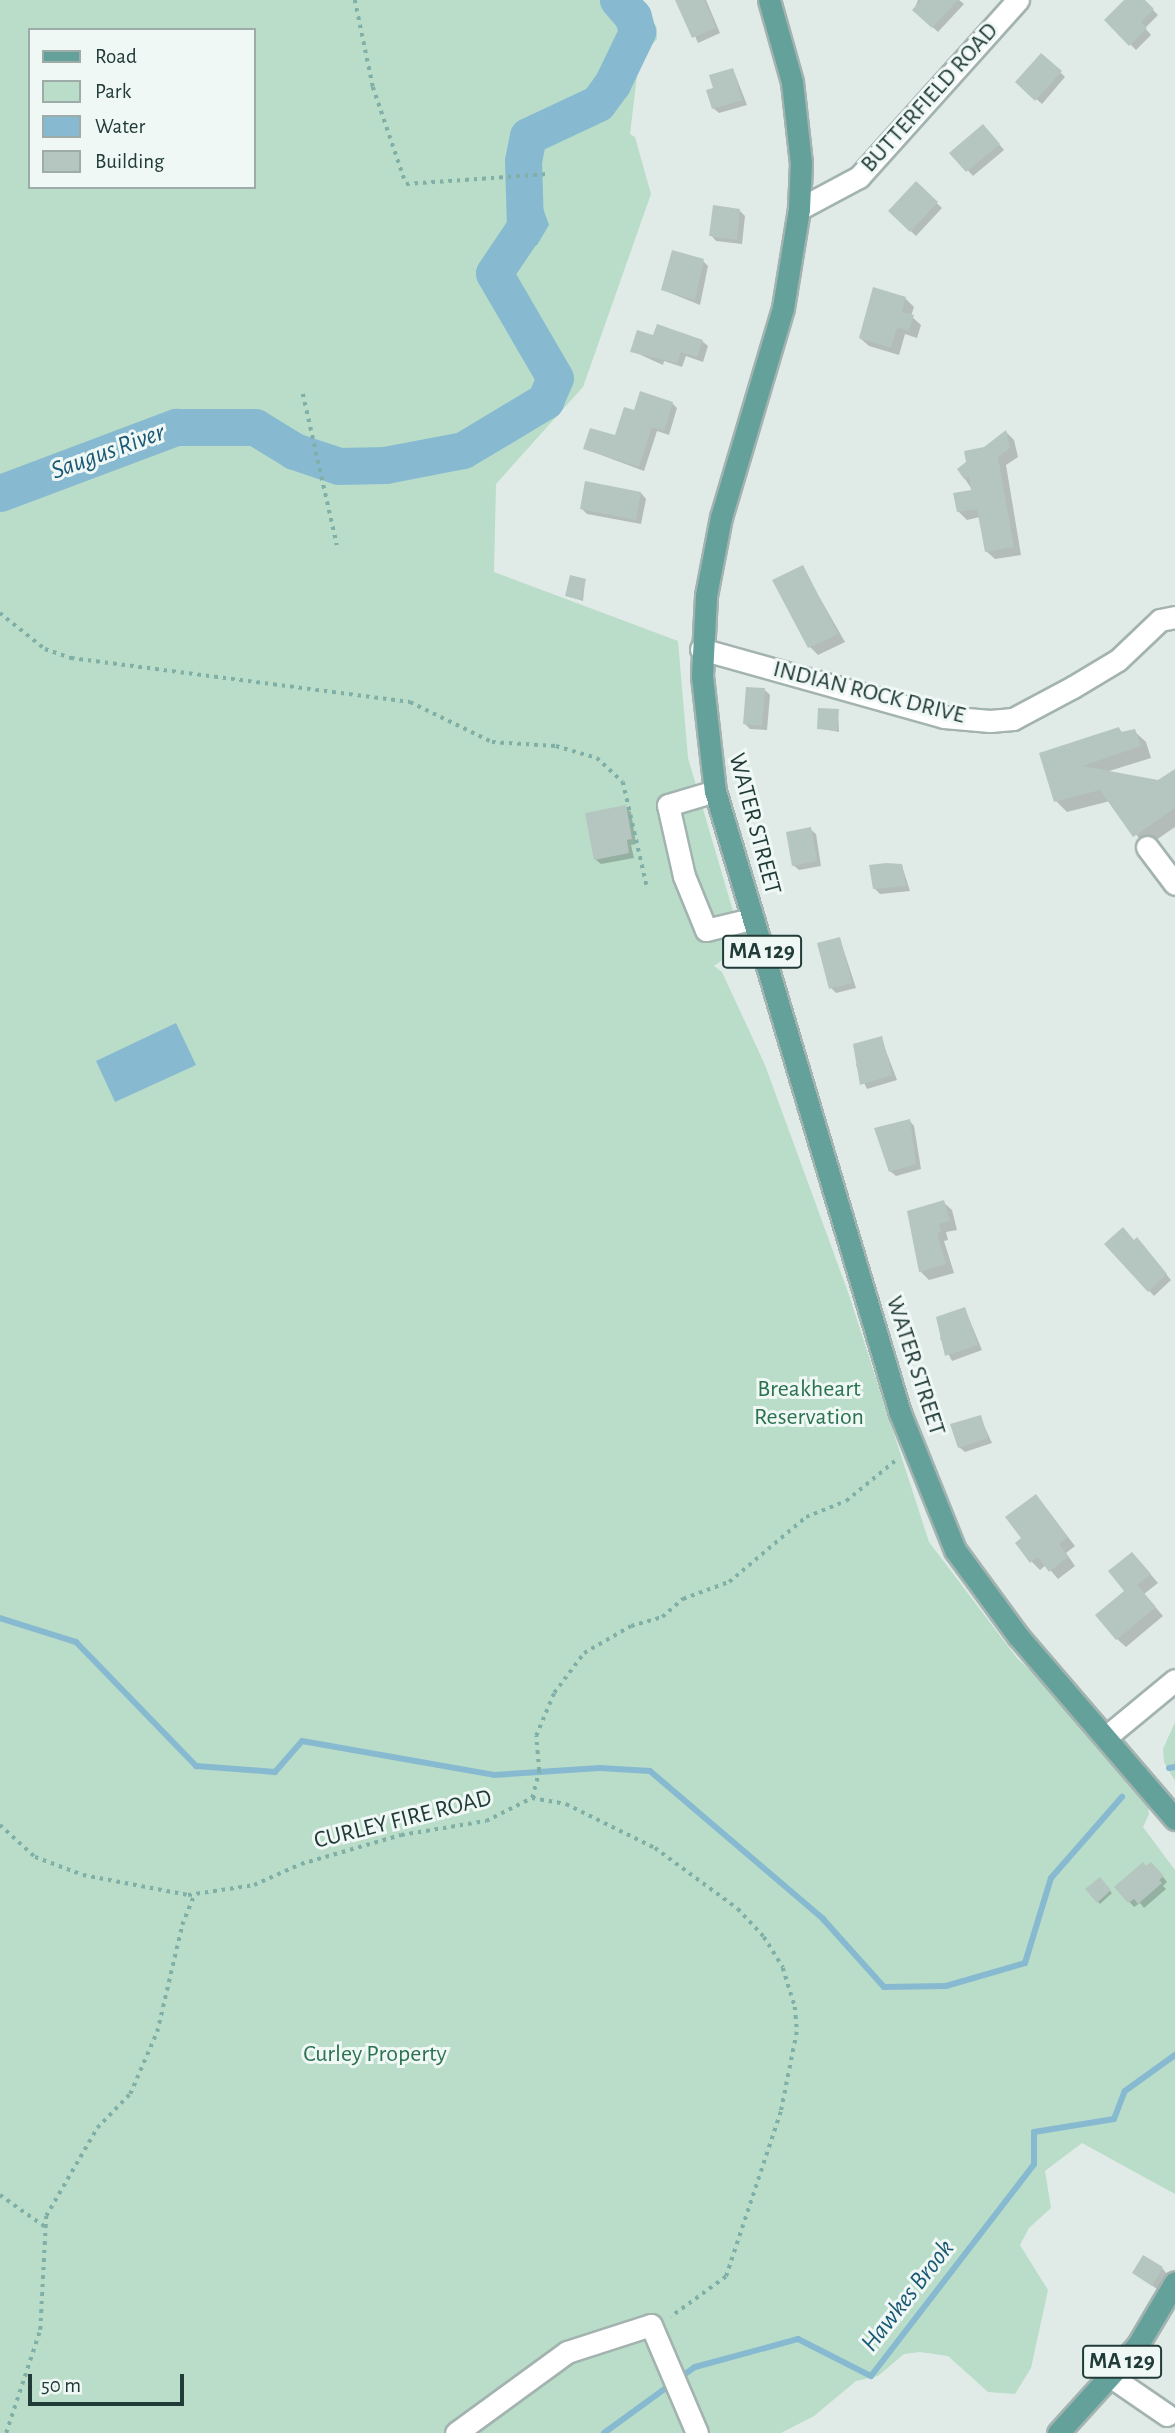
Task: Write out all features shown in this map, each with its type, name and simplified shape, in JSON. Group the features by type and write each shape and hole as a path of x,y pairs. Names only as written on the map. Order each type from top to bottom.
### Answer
{"main road":[{"name":"WATER STREET","path":"769,0 792,82 801,163 799,209 783,308 720,517 701,649 705,727 715,791 751,919 913,1447 955,1550 1018,1636 1175,1819"},
{"name":"MA 129","path":"1058,2433 1136,2346 1175,2282"}],"street":[{"name":"BUTTERFIELD ROAD","path":"799,209 859,177 1018,0"},
{"name":"INDIAN ROCK DRIVE","path":"701,649 944,717 990,721 1013,719 1073,687 1118,660 1160,620 1175,617"},
{"path":"715,791 668,805 684,876 706,930 751,919"},
{"path":"1147,847 1175,884"},
{"path":"1106,1737 1175,1679"},
{"path":"456,2433 567,2352 651,2325 680,2387 697,2433"},
{"path":"1110,2376 1167,2416"}],"path":[{"path":"355,0 373,87 406,184 548,174"},
{"path":"303,394 318,443 323,482 337,545"},
{"path":"0,613 45,649 71,659 410,702 492,742 555,746 597,758 612,769 626,789 647,887"},
{"path":"651,2325 681,2313 726,2277 781,2112 797,2032 795,2007 783,1968 764,1937 738,1909 655,1848 566,1804 532,1798 539,1772 536,1736 554,1693 584,1653 631,1626 662,1617 682,1599 729,1581 806,1517 846,1501 913,1447"},
{"name":"CURLEY FIRE ROAD","path":"0,1825 35,1857 83,1875 194,1895 254,1885 301,1864 401,1835 486,1821 532,1798"},
{"path":"6,2433 40,2330 45,2226 68,2173 97,2128 130,2094 152,2045 194,1895"},
{"path":"0,2195 45,2226"}],"green space":[{"name":"Curley Property","path":"0,0 640,0 657,28 657,39 639,59 630,134 635,137 651,194 583,387 496,484 494,572 678,641 688,758 743,945 714,966 722,972 765,1065 849,1295 929,1542 1017,1658 1064,1702 1096,1747 1146,1793 1149,1814 1143,1827 1175,1870 1175,2194 1082,2143 1045,2171 1051,2208 1029,2228 1020,2245 1048,2290 1031,2368 1015,2394 988,2392 948,2356 920,2352 904,2354 878,2376 856,2381 814,2416 781,2433 0,2433"},
{"path":"1175,1722 1175,1781 1164,1762 1163,1749"}],"water":[{"path":"528,136 533,180 549,225 537,245 502,259 509,243 515,156"},
{"path":"176,1023 196,1065 115,1102 96,1061"}],"building":[{"path":"675,0 704,0 716,28 692,38"},
{"path":"921,0 958,0 932,28 912,10"},
{"path":"1124,0 1145,0 1154,9 1141,22 1147,28 1129,46 1104,20"},
{"path":"1041,53 1062,71 1035,101 1015,82"},
{"path":"733,68 742,100 712,109 706,90 713,88 709,75"},
{"path":"983,124 1000,144 966,172 949,153"},
{"path":"916,181 938,202 910,232 888,211"},
{"path":"713,205 740,209 737,240 709,236"},
{"path":"672,250 704,259 695,300 661,290"},
{"path":"873,287 906,297 902,312 914,315 909,331 897,327 891,348 859,338"},
{"path":"657,324 703,340 697,357 681,352 677,363 630,352 637,330 653,335"},
{"path":"640,391 673,402 664,431 652,427 639,467 583,449 590,428 615,435 624,407 634,410"},
{"path":"1006,430 1010,448 998,457 1014,547 985,552 977,509 957,512 953,493 971,490 969,476 964,479 957,469 966,462 964,451 984,447"},
{"path":"585,481 641,492 636,520 580,509"},
{"path":"803,565 838,634 808,648 772,580"},
{"path":"570,575 586,579 581,600 565,596"},
{"path":"746,687 765,688 762,726 743,724"},
{"path":"818,708 839,709 837,731 817,729"},
{"path":"1119,727 1121,732 1135,729 1141,746 1082,766 1158,780 1175,769 1175,808 1133,837 1100,790 1054,802 1039,753"},
{"path":"626,805 632,839 627,840 629,853 594,860 585,813"},
{"path":"811,827 817,861 792,866 786,832"},
{"path":"902,864 906,886 873,889 869,865"},
{"path":"840,937 852,983 829,989 817,943"},
{"path":"882,1036 892,1075 860,1085 853,1044"},
{"path":"910,1119 916,1164 889,1172 874,1128"},
{"path":"944,1200 950,1221 939,1224 941,1232 937,1233 946,1264 919,1272 907,1211"},
{"path":"1123,1227 1134,1240 1137,1237 1167,1274 1148,1292 1104,1244"},
{"path":"965,1307 978,1345 945,1356 936,1317"},
{"path":"981,1415 988,1438 958,1448 950,1424"},
{"path":"1036,1494 1068,1537 1059,1544 1068,1557 1049,1572 1038,1557 1030,1563 1015,1543 1021,1538 1005,1517"},
{"path":"1132,1552 1151,1574 1137,1585 1156,1607 1116,1640 1095,1615 1124,1591 1108,1571"},
{"path":"1143,1862 1146,1866 1151,1862 1164,1876 1159,1880 1162,1883 1138,1904 1134,1899 1128,1903 1114,1887"},
{"path":"1100,1877 1111,1890 1097,1903 1085,1889"},
{"path":"1143,2255 1163,2267 1152,2286 1132,2273"}],"waterway":[{"name":"Saugus River","path":"0,493 176,427 255,427 294,451 339,466 385,465 463,450 545,401 555,378 494,273 525,227 523,161 528,136 598,103 612,84 637,32 633,17 618,0"},
{"path":"0,1618 76,1642 196,1766 275,1772 302,1741 494,1775 600,1768 650,1771 823,1919 884,1987 946,1986 1025,1963 1051,1878 1122,1797"},
{"path":"1169,1768 1175,1767"},
{"name":"Hawkes Brook","path":"604,2433 695,2367 798,2339 871,2376 1034,2164 1034,2132 1114,2119 1125,2091 1175,2055"}],"park label":[{"name":"Breakheart Reservation","path":"809,1404"}]}
